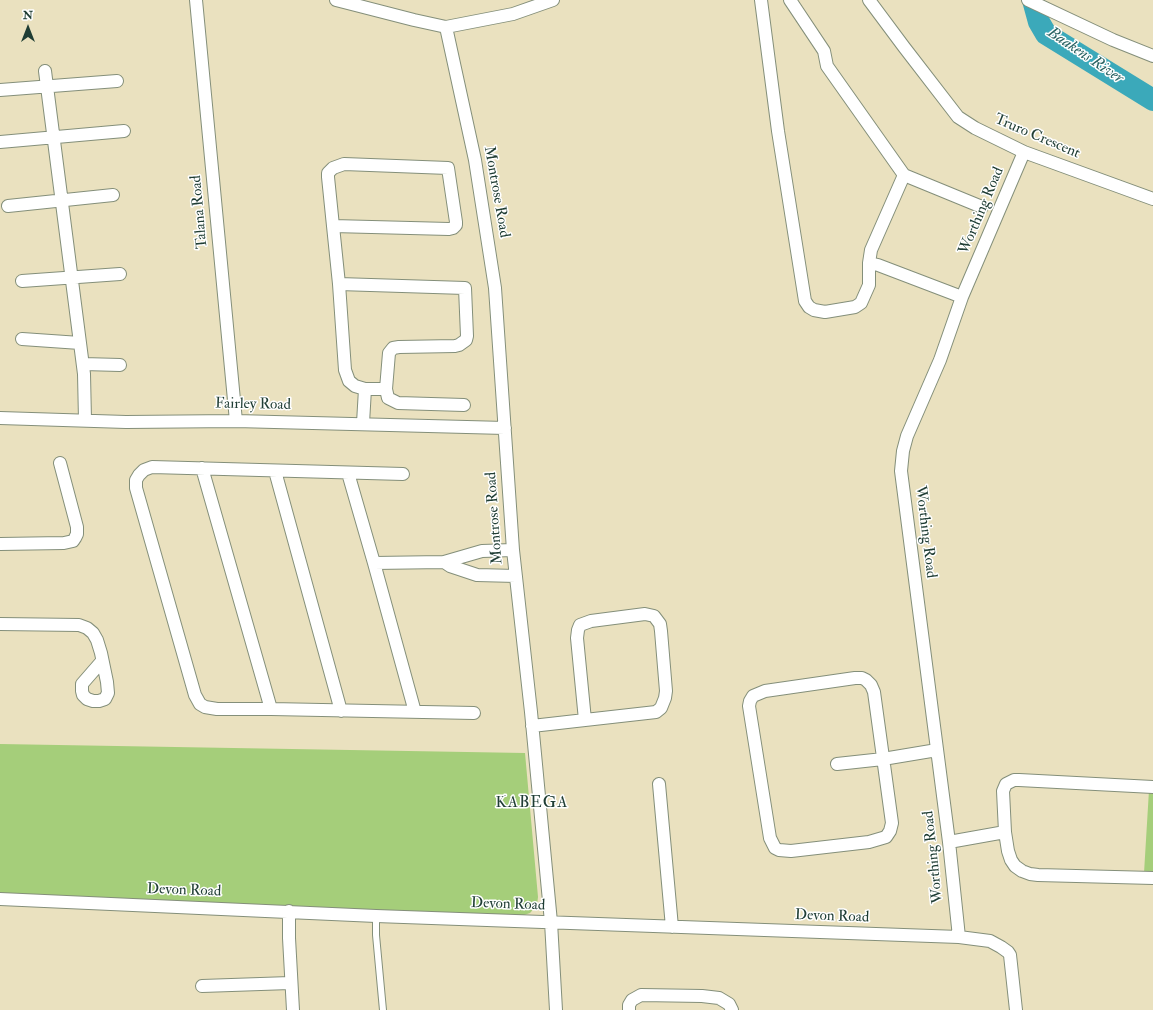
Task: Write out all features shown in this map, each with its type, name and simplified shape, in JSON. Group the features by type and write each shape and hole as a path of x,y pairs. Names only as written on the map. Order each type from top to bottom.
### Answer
{"street":[{"name":"Talana Road","path":"196,0 236,421"},
{"path":"336,0 446,27 513,14 553,0"},
{"path":"761,0 778,131 808,307 825,312 855,307 861,302 869,285 868,263 871,250 904,175"},
{"path":"790,0 824,51 827,66 904,175 982,207"},
{"name":"Truro Crescent","path":"869,0 958,117 975,128 1024,152 1153,199"},
{"path":"1032,2 1113,40 1153,56"},
{"name":"Montrose Road","path":"446,27 475,160 495,288 513,550 551,922 556,1010"},
{"path":"45,71 83,364 85,420"},
{"path":"0,90 117,81"},
{"path":"0,142 124,131"},
{"name":"Worthing Road","path":"959,937 949,842 901,471 903,451 907,436 940,360 962,298 1024,152"},
{"path":"333,226 453,228 456,225 456,222 448,168 344,164 332,168 328,173 346,370 349,381 355,386 364,389 386,389"},
{"path":"8,206 113,195"},
{"path":"868,263 878,264 962,298"},
{"path":"22,281 120,274"},
{"path":"339,284 465,288 466,340 459,345 454,346 393,348 389,353 386,389 388,398 398,403 464,405"},
{"path":"22,339 80,343"},
{"path":"83,364 120,365"},
{"path":"363,424 364,389"},
{"name":"Fairley Road","path":"0,418 126,422 236,421 505,428"},
{"path":"0,544 64,543 72,541 75,538 77,534 77,527 60,464"},
{"path":"404,474 152,467 144,470 136,480 136,488 194,695 200,704 205,707 217,709 474,713"},
{"path":"202,468 270,709"},
{"path":"275,471 341,711"},
{"path":"348,473 415,712"},
{"path":"374,563 444,562 482,551 513,550"},
{"path":"444,562 450,566 477,575 516,576"},
{"path":"532,726 656,712 661,708 666,698 666,684 660,624 654,616 645,614 591,621 580,625 576,638 585,720"},
{"path":"0,624 79,625 87,628 98,640 102,661"},
{"path":"862,678 871,686 876,699 883,759 892,823 890,831 886,836 869,842 791,852 779,850 775,848 770,838 749,706 750,701 753,696 765,691 862,678"},
{"path":"837,764 883,759 937,750"},
{"path":"1153,787 1014,780 1006,784 1003,791 1005,832 1008,851 1015,866 1030,874 1153,878"},
{"path":"659,784 672,927"},
{"path":"949,842 1005,832"},
{"name":"Devon Road","path":"0,899 376,916 959,937 990,942 1001,946 1010,955 1016,1010"},
{"path":"289,911 288,938 293,1010"},
{"path":"202,986 290,983"},
{"path":"629,1010 629,1005 632,1000 641,995 702,996 719,998 729,1004 732,1010"}],"lane":[{"path":"376,916 376,935 383,1010"}],"green space":[{"path":"0,744 525,753 538,897 537,905 530,913 518,917 0,894"},
{"path":"1149,790 1153,790 1153,873 1144,873"}],"waterway":[{"name":"Baakens River","path":"1033,0 1039,22 1046,34 1153,100"}],"district":[{"name":"KABEGA","path":"532,804"}]}
